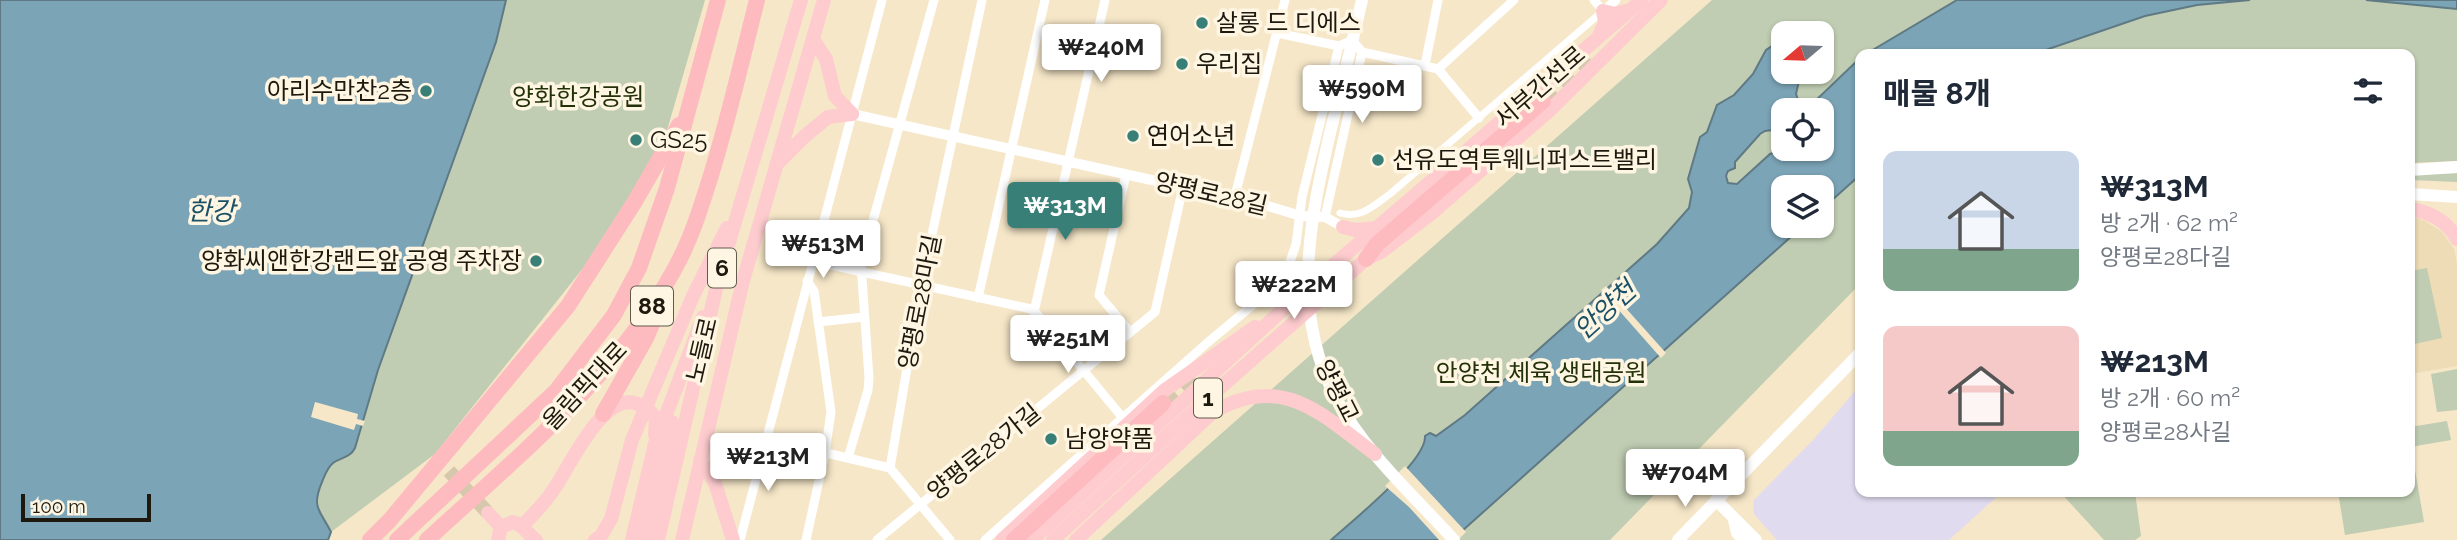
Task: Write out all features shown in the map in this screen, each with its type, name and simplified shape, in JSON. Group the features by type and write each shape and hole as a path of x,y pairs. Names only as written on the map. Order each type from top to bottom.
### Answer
{"highway":[{"name":"올림픽대로","path":"397,540 556,391 614,316 639,268 667,188 719,0"},
{"name":"올림픽대로","path":"427,540 564,414 598,377 639,326 675,269 698,216 725,129 757,0"},
{"path":"1366,259 1377,244 1543,101"},
{"path":"370,540 444,466 568,306 634,203 689,107"},
{"path":"603,414 646,338 675,269"},
{"path":"1014,540 1163,403"}],"main road":[{"name":"노들로","path":"658,540 719,276 801,0"},
{"name":"노들로","path":"682,540 743,281 824,0"},
{"name":"양평교","path":"1362,0 1323,165 1307,255 1308,307 1314,343 1324,374 1353,426 1375,454 1454,540"},
{"name":"서부간선로","path":"1053,540 1196,408 1366,259 1381,252 1432,213 1550,110 1661,0"},
{"path":"1599,6 1615,13 1637,5"},
{"name":"서부간선로","path":"1032,540 1288,305 1637,5"},
{"path":"1598,37 1605,22 1599,6"},
{"path":"813,39 825,59 835,96 852,114"},
{"path":"776,164 828,117 852,114"},
{"path":"2415,170 2457,167"},
{"path":"595,540 601,536 611,519 632,440 693,296 744,192"},
{"path":"2415,194 2457,197"},
{"path":"2415,210 2441,221 2457,239"},
{"path":"1342,220 1356,230 1378,227"},
{"path":"1342,220 1348,246 1343,257"},
{"path":"632,540 655,444 719,276"},
{"path":"1002,540 1165,390 1274,312 1288,305"},
{"path":"644,540 691,346"},
{"path":"1678,540 1855,358"},
{"path":"1076,540 1213,412 1257,396 1275,395 1291,399 1322,415 1375,454"},
{"path":"488,513 499,533 513,522 528,535 548,498 603,414 616,404 625,402 640,405 653,415 656,425 655,444"},
{"path":"700,460 715,483 733,540"},
{"path":"1716,500 1756,540"},
{"path":"1734,519 1737,533 1744,540"}],"street":[{"path":"740,540 882,0"},
{"path":"848,458 868,390 860,272 934,0"},
{"path":"954,137 982,0"},
{"path":"978,298 1045,0"},
{"path":"1034,312 1105,0"},
{"path":"1235,196 1285,0"},
{"path":"1425,65 1438,0"},
{"path":"1438,69 1514,0"},
{"path":"1342,220 1362,214 1390,194 1479,118 1599,6 1616,0"},
{"path":"1277,33 1339,46 1352,40 1362,52 1438,69 1479,118"},
{"path":"985,540 1281,279 1292,261 1302,197 1339,46"},
{"path":"1325,217 1362,52"},
{"name":"양평로28길","path":"852,114 1126,175 1235,196 1301,216 1342,220"},
{"name":"양평로28마길","path":"890,468 921,286 954,137"},
{"path":"1126,175 1099,295 1130,332"},
{"name":"양평로28가길","path":"877,540 1158,307 1183,187"},
{"path":"812,261 1034,312 1122,417"},
{"path":"806,540 831,412 814,291 807,281"},
{"path":"818,322 864,317"},
{"path":"767,439 890,468 950,540"}],"shaded area":[{"path":"2415,218 2442,232 2454,249 2457,264 2457,366 2415,373"},
{"path":"1855,391 1855,497 1996,497 1949,540 1777,540 1754,514 1753,501 1814,439"}],"green space":[{"name":"양화한강공원","path":"506,0 705,0 663,144 584,267 435,454 331,532 318,508 319,491 331,465 351,454 355,448 378,370 496,42"},
{"name":"안양천 체육 생태공원","path":"1712,0 2457,0 2457,161 2415,163 2415,49 1855,49 1855,289 1610,540 1101,540"},
{"path":"2457,173 2457,182 2415,180 2415,175"},
{"path":"2427,268 2442,338 2415,344 2415,270"},
{"path":"2457,369 2457,410 2437,412 2431,374"},
{"path":"2447,421 2451,440 2415,446 2415,426"},
{"path":"2415,470 2424,522 2345,535 2339,497 2415,497"},
{"path":"2065,497 2136,497 2141,536 2135,540 2104,540"}],"water":[{"name":"한강","path":"0,0 506,0 496,42 378,370 355,448 351,454 331,465 319,491 318,508 331,532 328,540 0,540"},
{"path":"1957,0 2250,0 2197,5 2145,16 2049,49 1874,49"},
{"path":"2366,0 2457,0 2457,9"},
{"name":"안양천","path":"1771,47 1771,84 1798,84 1797,98 1771,98 1771,130 1760,134 1735,162 1735,168 1728,171 1726,176 1728,183 1737,184 1771,154 1771,161 1834,161 1834,98 1818,98 1855,63 1855,179 1834,198 1834,175 1771,175 1771,238 1790,238 1452,540 1331,540 1401,475 1422,447 1425,436 1430,433 1436,436 1465,415 1657,244 1689,208 1692,192 1688,179 1700,137 1707,132 1717,105 1734,95 1753,74 1766,50"}],"pier":[{"path":"1606,286 1666,353 1661,358 1601,290"},
{"path":"315,402 358,414 357,419 365,421 363,426 356,424 354,430 311,417"},
{"path":"1405,466 1466,532 1458,540 1439,540 1409,507 1385,486"}],"tunnel":[{"path":"1543,101 1592,61"},
{"path":"1163,403 1200,372"},
{"path":"449,471 488,513"}],"place":[{"name":"살롱 드 디에스","path":"1202,23"},
{"name":"우리집","path":"1182,64"},
{"name":"아리수만찬2층","path":"426,91"},
{"name":"연어소년","path":"1133,136"},
{"name":"GS25","path":"636,140"},
{"name":"선유도역투웨니퍼스트밸리","path":"1378,160"},
{"name":"양화씨앤한강랜드앞 공영 주차장","path":"536,261"},
{"name":"남양약품","path":"1051,439"}]}
